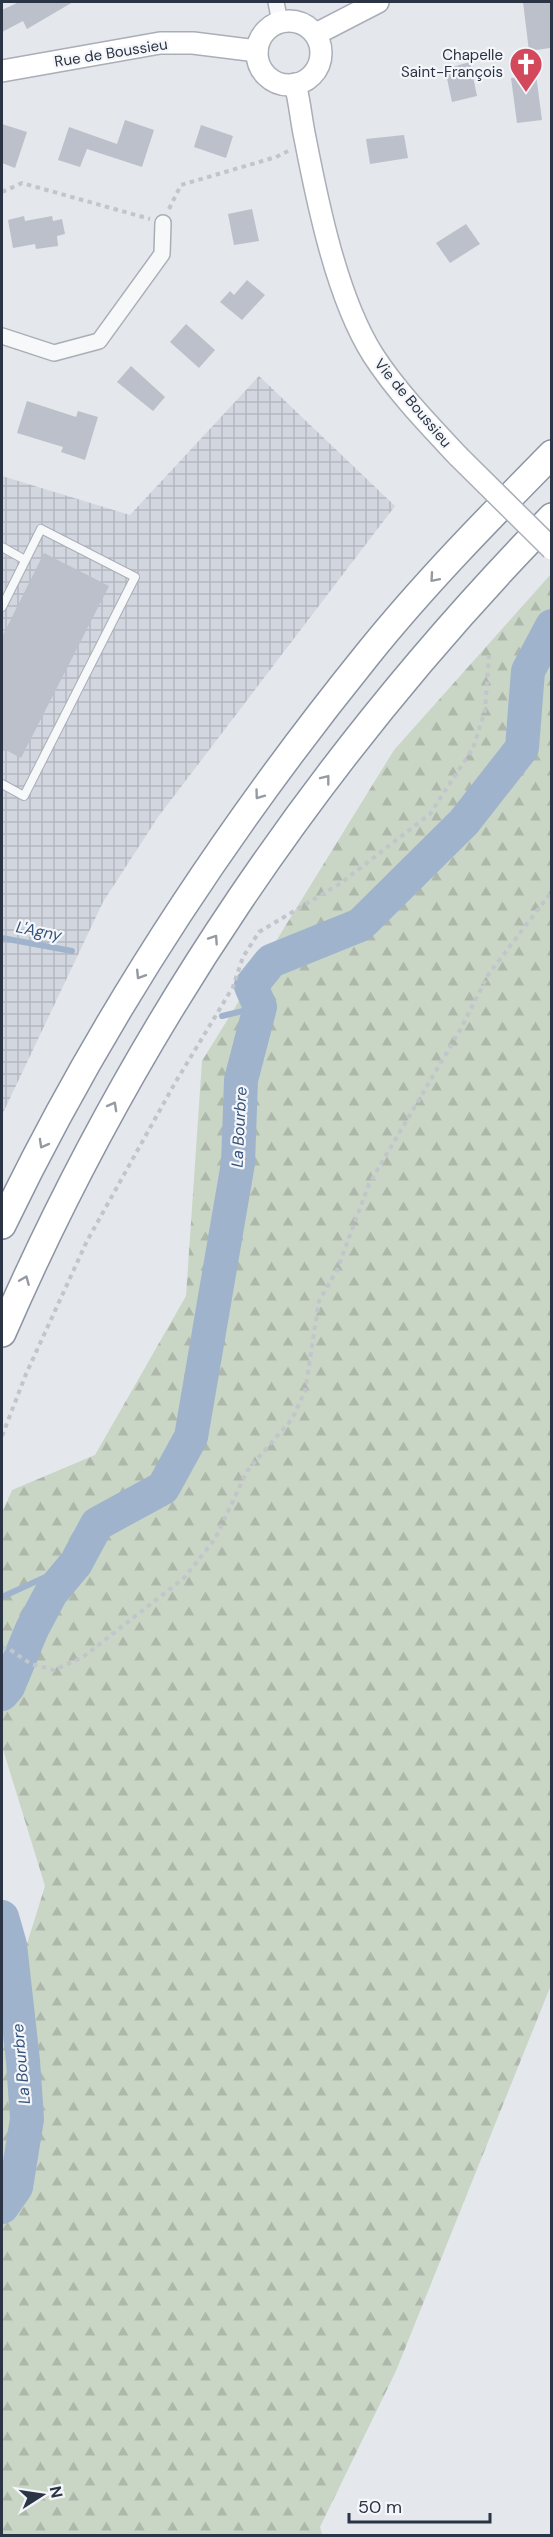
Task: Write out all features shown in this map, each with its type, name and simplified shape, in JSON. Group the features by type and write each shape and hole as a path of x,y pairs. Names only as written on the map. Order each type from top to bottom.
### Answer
{"highway":[{"path":"2,1225 28,1171 113,1018 232,833 368,653 453,555 552,454"},
{"path":"2,1334 30,1269 75,1177 156,1031 212,941 320,787 410,673 497,573 552,518"}],"street":[{"path":"316,34 378,2"},
{"path":"278,12 308,26 316,34 321,46 321,59 316,71 307,80 295,84 284,84 273,80 265,73 259,63 257,51 260,40 278,12"},
{"name":"Rue de Boussieu","path":"2,72 160,43 257,51"},
{"name":"Vie de Boussieu","path":"295,84 304,137 331,248 355,320 372,353 392,383 458,456 552,549"},
{"path":"2,336 54,353 99,341 162,254 163,223"}],"lane":[{"path":"2,607 41,529 135,577 24,796 2,784"},
{"path":"2,547 25,560"}],"path":[{"path":"2,192 22,183 163,223 181,185 276,157 296,147 304,137"},
{"path":"2,1436 26,1374 87,1241 175,1083 233,987 243,957 260,932 341,883 430,814 473,748 485,711 489,655"},
{"path":"2,1647 9,1649 31,1664 54,1670 83,1657 184,1578 215,1539 247,1471 292,1419 305,1391 319,1301 337,1270 369,1184 459,1032 488,975 552,891"}],"shaded area":[{"path":"259,376 395,506 158,817 103,902 2,1115 2,476 130,515"}],"green space":[{"path":"551,574 551,1985 396,2371 320,2527 322,2535 2,2535 2,2024 45,1886 2,1746 2,1513 12,1490 95,1455 186,1296 202,1061 394,750"}],"building":[{"path":"19,2 73,2 27,29 23,21 2,32 2,10"},
{"path":"523,2 552,2 550,48 529,51"},
{"path":"470,62 477,96 452,102 445,69"},
{"name":"Chapelle Saint-François","path":"535,67 542,120 517,123 511,78 519,77 518,69"},
{"path":"125,120 154,130 142,167 87,149 80,167 58,160 69,127 117,144"},
{"path":"2,124 27,132 15,168 2,163"},
{"path":"201,125 233,136 226,158 194,147"},
{"path":"404,135 408,158 370,164 366,139"},
{"path":"252,209 259,241 234,245 228,214"},
{"path":"24,216 25,221 52,216 53,221 62,219 65,234 57,236 58,246 36,249 35,244 13,248 8,220"},
{"path":"466,224 480,244 450,263 436,243"},
{"path":"247,280 265,295 242,320 220,302 230,291 234,295"},
{"path":"186,324 215,350 199,368 170,342"},
{"path":"131,366 165,397 153,411 117,382"},
{"path":"27,401 76,417 78,411 98,417 85,460 61,452 63,447 17,433"},
{"path":"44,553 109,586 21,758 2,748 2,637"}],"waterway":[{"name":"La Bourbre","path":"2,1694 8,1687 32,1629 51,1593 76,1563 97,1524 163,1488 191,1437 238,1163 241,1080 260,1007 251,986 271,961 360,925 464,822 522,748 528,671 552,626"},
{"name":"L'Agny","path":"2,938 72,951"},
{"name":"L'Agny","path":"222,1016 260,1007"},
{"path":"2,1597 76,1563"},
{"name":"La Bourbre","path":"2,1917 10,1945 27,2119 16,2187 2,2207"}],"place":[{"name":"Chapelle Saint-François","path":"526,93"}]}
